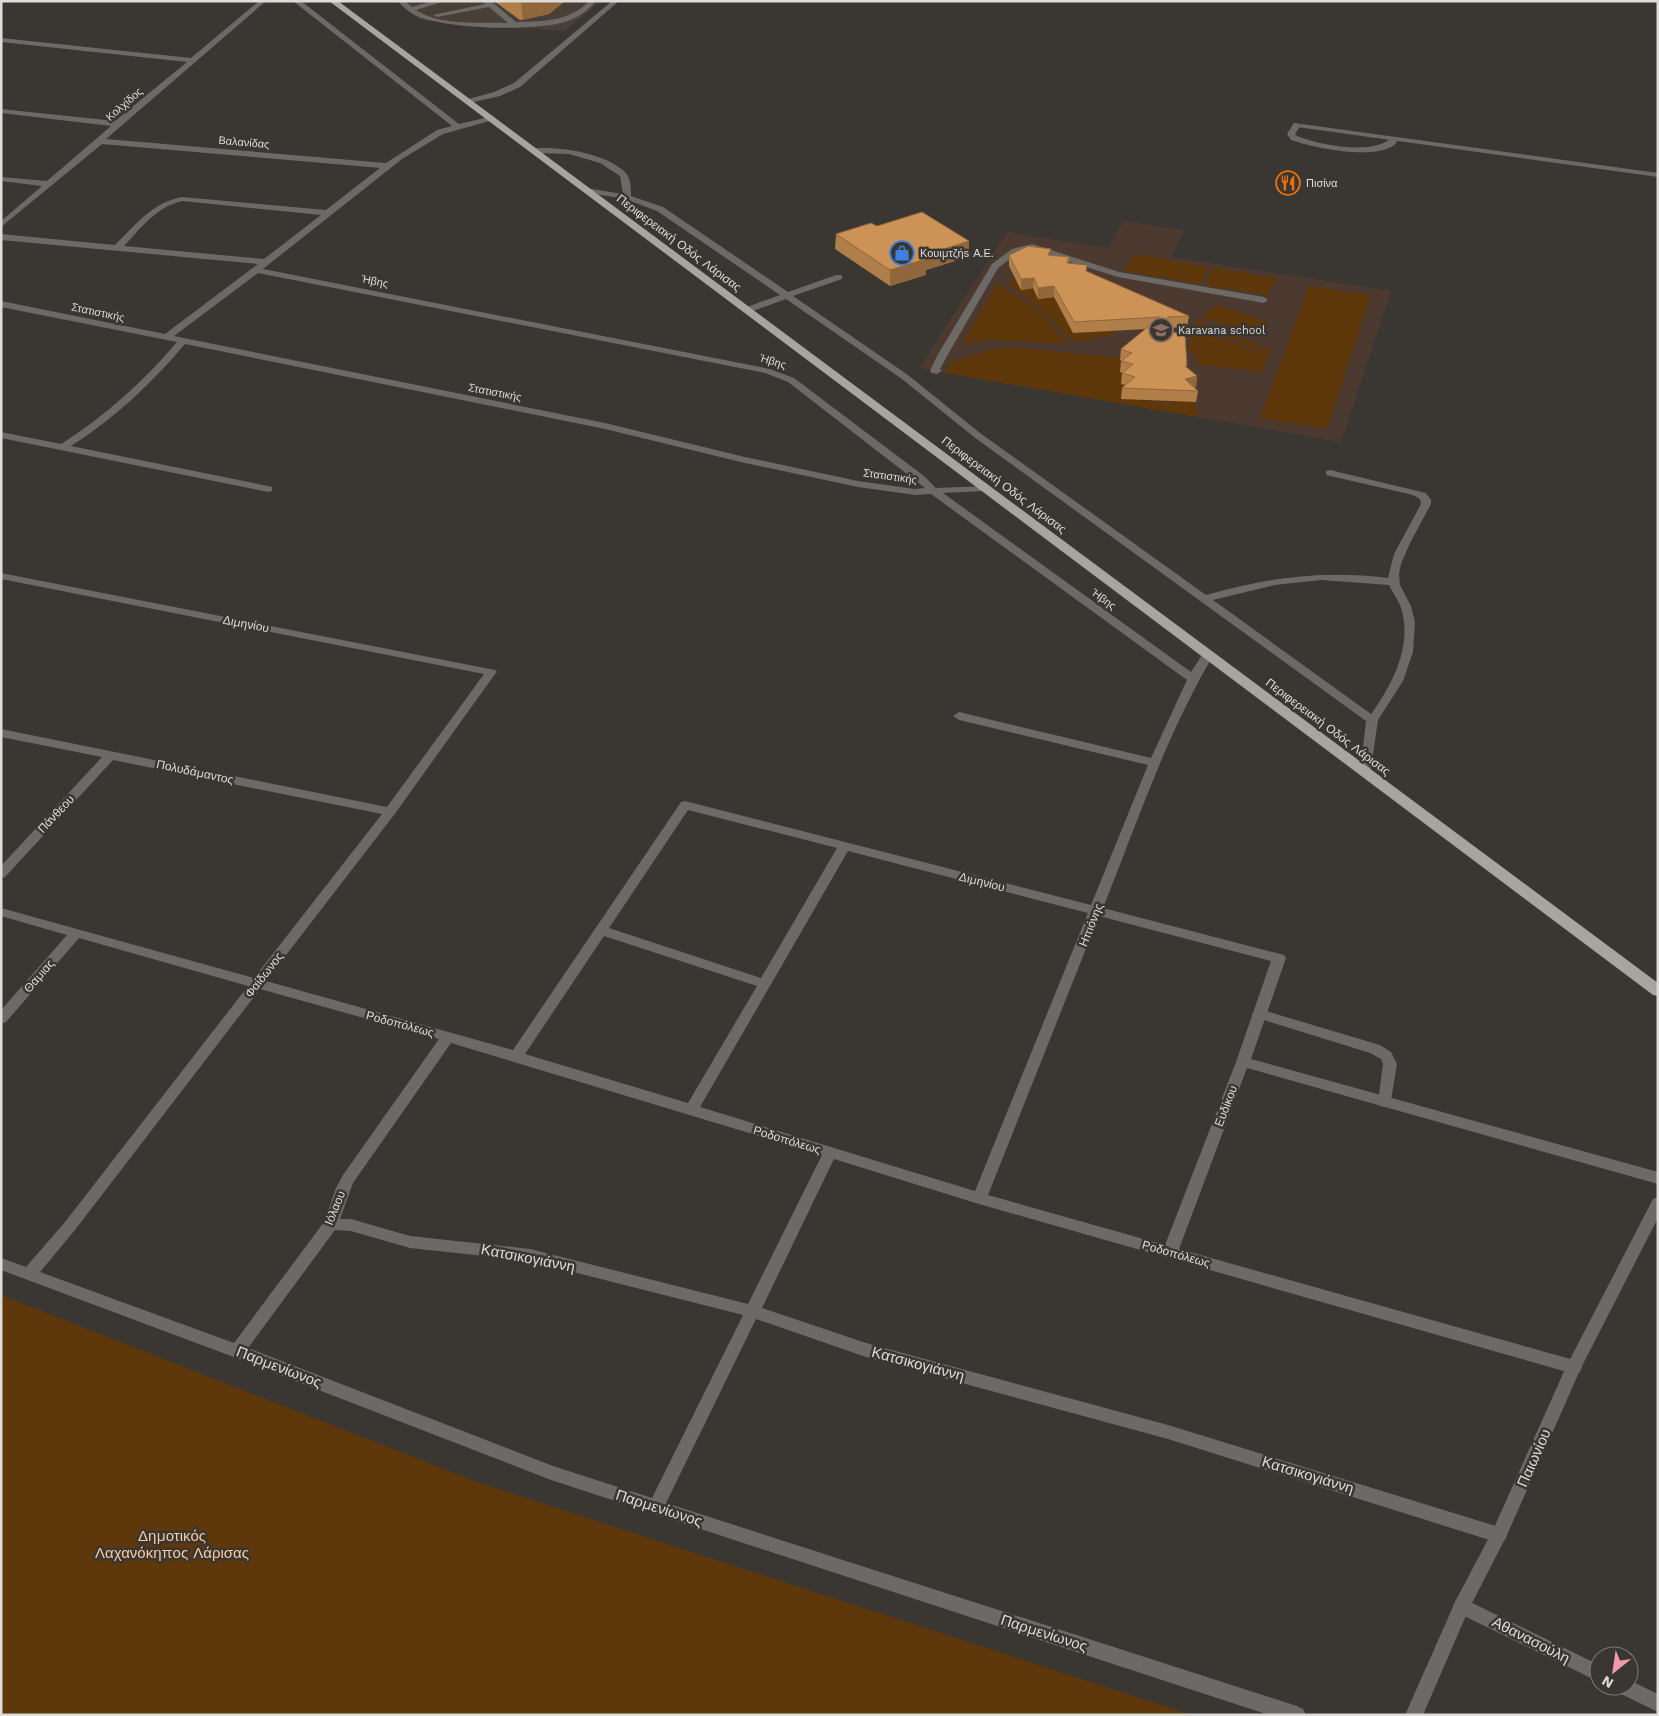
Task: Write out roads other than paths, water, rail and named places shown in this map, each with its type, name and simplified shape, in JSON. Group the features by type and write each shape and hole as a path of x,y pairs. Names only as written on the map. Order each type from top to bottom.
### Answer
{"highway":[{"name":"Περιφερειακή Οδός Λάρισας","path":"334,1 1658,991"}],"street":[{"name":"Κολχίδος","path":"1,225 263,1"},
{"path":"296,1 457,126"},
{"path":"401,1 414,6 442,1"},
{"path":"475,1 488,6 514,24"},
{"path":"414,6 420,16 514,24 564,20 574,16 594,1"},
{"path":"468,102 497,94 517,85 616,1"},
{"path":"434,18 488,6"},
{"path":"1,40 192,60"},
{"path":"1,111 117,124"},
{"path":"166,338 256,270 387,166 427,139 457,126 490,118"},
{"path":"1395,138 1391,145 1378,150 1348,148 1302,141 1294,138 1291,134 1297,125 1395,138 1658,174"},
{"name":"Βαλανίδας","path":"100,141 387,166"},
{"path":"533,151 569,152 603,161 622,175 626,182 627,197"},
{"path":"1,179 48,184"},
{"path":"586,190 627,197 660,208 905,377 977,435 1372,720"},
{"path":"117,248 157,209 171,200 182,199 328,213"},
{"path":"1,237 266,262"},
{"path":"936,371 942,356 995,266 1015,251 1032,247 1118,274 1264,300"},
{"name":"Ήβης","path":"256,270 767,371 791,380 920,478 935,492 1193,679"},
{"path":"747,310 839,277"},
{"name":"Στατιστικής","path":"1,304 605,426 830,479 891,490 935,492 984,488"},
{"path":"62,448 92,430 124,404 163,365 182,342"},
{"path":"1,435 268,489"},
{"path":"1330,473 1412,492 1426,500 1426,504 1395,568 1394,582 1406,605 1411,629 1408,652 1400,677 1387,702 1372,720 1366,773"},
{"name":"Διμηνίου","path":"1,576 491,672"},
{"path":"1205,599 1243,587 1291,579 1329,576 1360,577 1394,582"},
{"name":"Ηπιόνης","path":"979,1198 1097,911 1155,763 1193,679 1208,654"},
{"name":"Φαίδωνος","path":"30,1273 70,1226 390,812 491,672"},
{"path":"959,716 1155,763"},
{"name":"Πολυδάμαντος","path":"1,733 390,812"},
{"name":"Πάνθεου","path":"1,874 112,755"},
{"name":"Διμηνίου","path":"601,930 685,805 1279,958"},
{"path":"691,1110 763,983 844,847"},
{"name":"Ροδοπόλεως","path":"1,912 516,1056 979,1198 1574,1367"},
{"path":"516,1056 601,930 763,983"},
{"name":"Θαμιας","path":"1,1019 76,933"},
{"name":"Ευδίκου","path":"1170,1252 1243,1062 1279,958"},
{"path":"1259,1014 1376,1049 1386,1056 1390,1064 1385,1102"},
{"name":"Ιόλαου","path":"237,1351 331,1224 348,1179 448,1037"},
{"path":"1243,1062 1658,1178"},
{"path":"656,1507 830,1153"},
{"name":"Παιωνίου","path":"1414,1715 1462,1606 1499,1535 1574,1367 1658,1203"},
{"name":"Κατσικογιάννη","path":"331,1224 351,1226 410,1242 530,1255 752,1311 866,1350 1168,1432 1499,1535"},
{"name":"Παρμενίωνος","path":"2,1266 30,1273 552,1473 1296,1715"},
{"name":"Αθανασούλη","path":"1462,1606 1589,1669"},
{"path":"1639,1694 1658,1703"}],"place":[{"name":"Πισίνα","path":"1288,183"},
{"name":"Κουιμτζήs Α.Ε.","path":"902,253"},
{"name":"Karavana school","path":"1161,330"}],"park label":[{"name":"Δημοτικός Λαχανόκηπος Λάρισας","path":"172,1544"}]}
